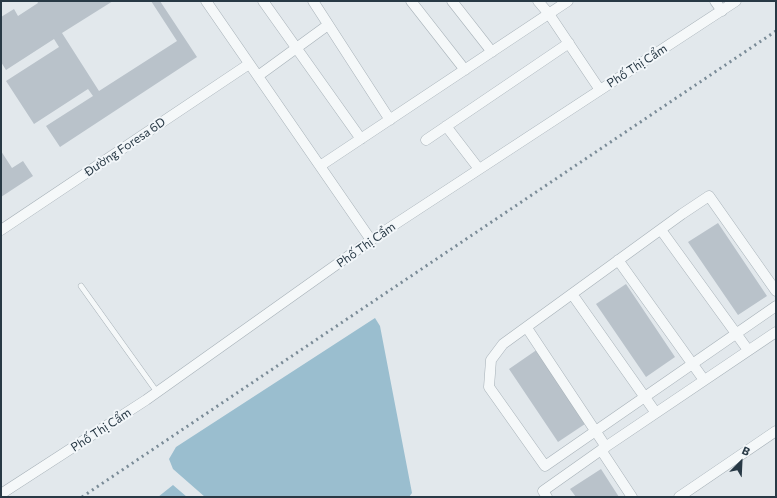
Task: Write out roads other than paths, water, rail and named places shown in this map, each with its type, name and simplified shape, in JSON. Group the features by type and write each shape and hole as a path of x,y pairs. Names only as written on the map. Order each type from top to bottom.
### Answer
{"street":[{"path":"206,1 371,240"},
{"path":"263,1 361,139"},
{"path":"313,1 390,120"},
{"path":"411,1 465,70"},
{"path":"452,1 492,52"},
{"path":"538,1 549,14 600,90"},
{"path":"320,166 568,1"},
{"path":"715,1 722,11"},
{"name":"Phố Thị Cẩm","path":"1,494 157,392 371,240 736,1"},
{"path":"258,76 328,25"},
{"path":"426,140 569,43"},
{"name":"Đường Foresa 6D","path":"1,230 249,64"},
{"path":"446,126 479,169"},
{"path":"776,291 709,196 503,344 491,360 488,387 545,466 776,306"},
{"path":"661,230 738,333 748,350"},
{"path":"618,260 704,380"},
{"path":"572,294 656,413"},
{"path":"527,328 596,431 603,449 632,497"},
{"path":"547,497 543,491 776,332"},
{"path":"679,497 776,431"}],"lane":[{"path":"81,286 157,392"}],"water":[{"path":"375,318 380,326 412,493 409,497 205,497 173,469 169,459 176,447"},
{"path":"173,485 187,497 158,497"}],"railway":[{"path":"82,497 776,31"}]}
